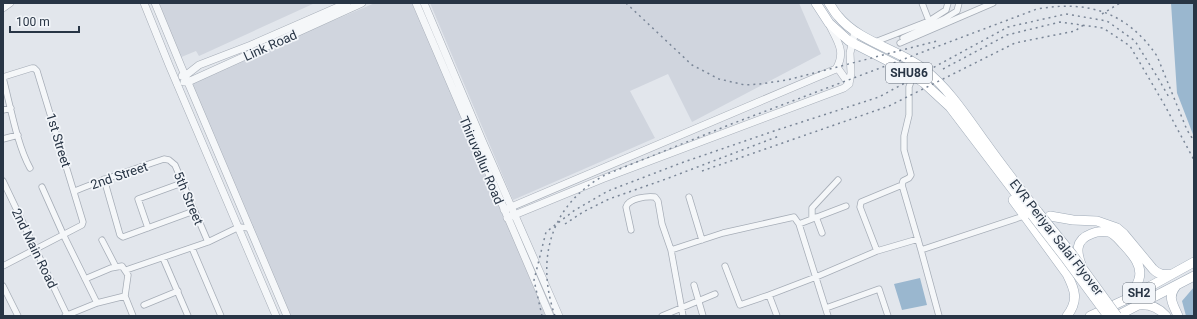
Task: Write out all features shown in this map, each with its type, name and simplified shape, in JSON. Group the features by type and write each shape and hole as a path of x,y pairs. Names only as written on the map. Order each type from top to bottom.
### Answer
{"main road":[{"name":"SHU86","path":"816,3 828,22 852,43 904,69 924,83 950,107 996,163"},
{"name":"SHU86","path":"829,3 838,16 856,31 898,53 935,79 966,115 996,163"},
{"path":"1049,250 1057,243 1059,236 1050,216 1002,159 996,163 992,171 1024,216 1049,250 1067,274 1073,287 1075,296 1072,309 1067,316"},
{"name":"EVR Periyar Salai Flyover","path":"996,163 1083,270 1117,316"},
{"name":"EVR Periyar Salai Flyover","path":"996,163 1108,316"},
{"path":"1050,216 1073,220 1097,221 1117,228 1124,234 1157,273 1163,275 1172,274"},
{"path":"1083,270 1078,252 1078,247 1081,240 1094,232 1110,232 1115,235 1134,256 1140,271 1136,287 1129,298"},
{"name":"SH2","path":"1092,315 1129,298 1194,262"},
{"name":"SH2","path":"1117,316 1192,278"},
{"path":"1176,286 1171,291 1170,298 1178,316"},
{"path":"1136,306 1152,306 1164,313 1166,316"}],"street":[{"path":"3,8 10,3"},
{"path":"144,3 276,316"},
{"path":"155,3 287,316"},
{"path":"187,79 199,65 347,3"},
{"name":"Link Road","path":"187,79 362,3"},
{"name":"Thiruvallur Road","path":"416,3 550,316"},
{"path":"424,3 559,316"},
{"path":"922,3 929,21"},
{"path":"875,42 929,21 946,10 948,3"},
{"path":"959,3 957,11 898,42 993,3"},
{"path":"504,210 836,69 841,56 840,45 828,22"},
{"path":"507,218 602,179 844,88 849,84 851,73 850,54 856,31"},
{"path":"850,54 865,49"},
{"name":"1st Street","path":"3,77 32,68 38,71 83,219 83,224 63,234"},
{"path":"837,68 849,84"},
{"path":"877,250 860,207 861,202 902,185 903,181 911,175 904,150 904,136 909,115 909,87 913,76"},
{"path":"3,77 18,136 26,162 30,168"},
{"path":"176,78 187,79"},
{"path":"3,110 11,108"},
{"path":"3,140 18,136"},
{"name":"2nd Street","path":"75,191 104,179 164,159"},
{"name":"5th Street","path":"164,159 169,160 175,165 208,242"},
{"path":"104,179 120,236 124,237 194,211"},
{"path":"822,232 814,218 812,208 838,180"},
{"name":"2nd Main Road","path":"3,181 66,316"},
{"path":"148,228 138,199 182,183"},
{"path":"902,185 938,316"},
{"path":"42,187 97,303"},
{"path":"631,230 626,207 627,204 641,198 655,197 658,201 662,224 671,250 683,316"},
{"path":"689,197 702,240"},
{"path":"799,224 846,206"},
{"path":"921,250 1024,216"},
{"path":"671,250 723,233 794,217 799,224 828,316"},
{"path":"126,270 208,242 239,227 250,228"},
{"path":"3,266 63,234"},
{"path":"102,240 116,267"},
{"path":"725,266 740,305 816,277 877,250 918,240"},
{"path":"192,248 221,316"},
{"path":"163,258 188,316"},
{"path":"85,279 122,266 128,275 126,296 133,316"},
{"path":"3,286 18,316"},
{"path":"694,286 702,316"},
{"path":"826,308 878,289 888,316"},
{"path":"144,305 178,291"},
{"path":"662,316 715,294"},
{"path":"769,295 777,316"},
{"path":"66,316 97,303 126,296"}],"shaded area":[{"path":"157,3 315,3 199,56 196,51 179,58"},
{"path":"375,3 413,3 546,316 289,316 189,81"},
{"path":"430,3 799,3 821,54 692,122 668,74 630,91 655,138 513,200"}],"water":[{"path":"1171,3 1194,3 1194,137 1177,93"},
{"path":"920,278 927,305 902,310 894,284"},
{"path":"1194,287 1194,316 1186,316 1182,301"}],"railway":[{"path":"626,3 692,65 719,79 745,85 787,80 937,41"},
{"path":"1102,14 1120,3"},
{"path":"555,316 549,294 547,273 548,253 552,234 561,216 572,200 588,186 607,174 734,123 1037,9 1073,6 1089,8 1119,19 1133,29 1157,56 1187,130 1194,141"},
{"path":"542,316 534,280 546,232 575,210 608,191 681,163 879,97 1008,27 1066,14 1107,21 1135,41 1170,99"},
{"path":"943,69 1007,35 1060,22 1103,28 1130,46 1164,104 1194,160"},
{"path":"702,171 889,106 1015,43 1075,31 1085,24"},
{"path":"565,224 583,212 609,199 779,136"}]}
